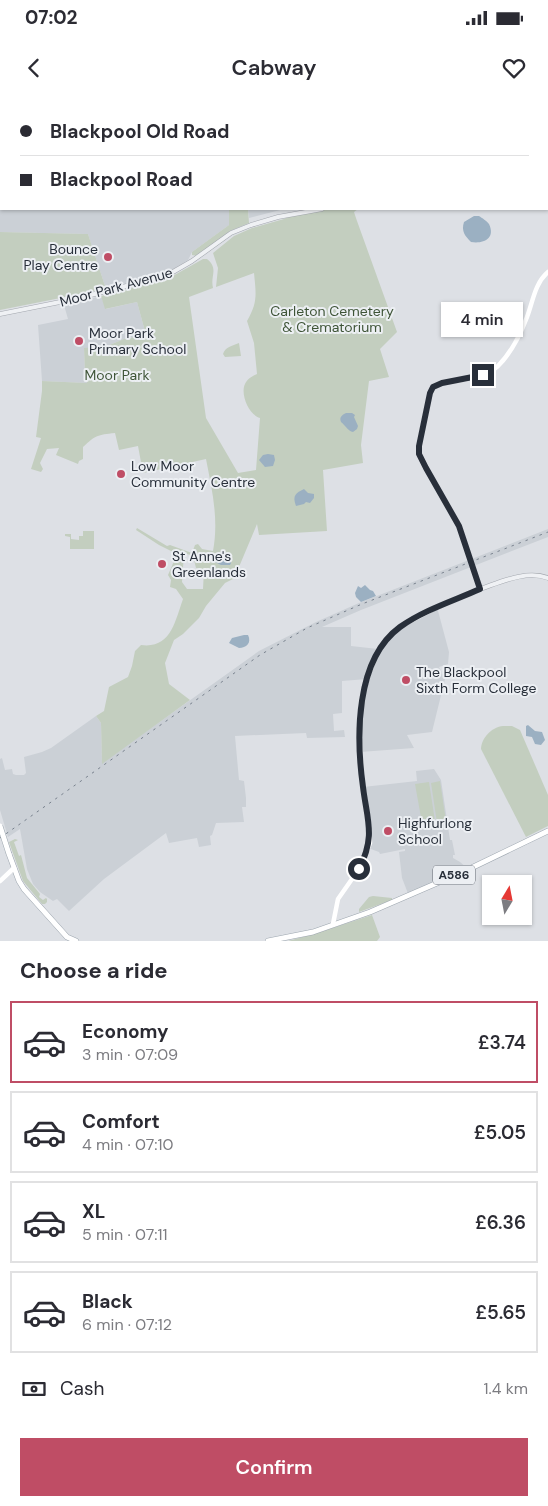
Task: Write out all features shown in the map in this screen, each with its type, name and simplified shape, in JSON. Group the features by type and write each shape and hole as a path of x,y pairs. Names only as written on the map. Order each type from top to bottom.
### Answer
{"main road":[{"path":"333,924 339,897 359,869 370,843 362,779 359,727 362,701 369,674 379,649 388,637 401,626 441,605 480,589 459,526 419,454 427,402 433,387 442,383 483,375 504,361 526,320 538,285 542,277 548,272"},
{"path":"0,826 12,868 22,886 68,939 76,941"},
{"name":"A586","path":"268,941 313,932 370,912 548,831"},
{"path":"0,881 12,868"},
{"path":"335,915 343,921"}],"street":[{"name":"Moor Park Avenue","path":"0,314 90,296 166,276 192,261 231,233 252,224 278,217 316,210"},
{"path":"480,589 522,576 532,575 548,578"}],"shaded area":[{"path":"0,210 229,210 229,225 192,252 188,260 172,270 106,289 88,234 0,232"},
{"path":"248,210 280,210 249,218"},
{"name":"Moor Park Primary School","path":"101,296 106,309 137,302 146,335 124,339 107,346 84,349 87,383 42,381 38,325 68,319 64,305"},
{"path":"548,529 548,537 322,627 351,627 351,646 378,649 401,626 437,607 449,652 448,664 439,667 445,679 432,732 407,735 414,748 360,752 359,727 367,679 342,681 342,713 333,714 334,731 344,730 345,737 307,738 306,733 235,736 239,780 244,781 246,798 246,807 242,807 244,822 216,823 210,836 211,845 199,847 197,838 169,843 166,833 104,879 69,911 57,899 53,901 40,892 33,884 27,869 20,829 8,837 0,810 0,759 2,758 5,770 12,769 13,774 24,775 26,773 24,757 51,748 96,716 101,723 102,763 259,651 359,603"},
{"path":"434,769 441,780 450,840 452,840 455,855 453,855 453,858 468,869 409,896 402,878 399,852 405,851 405,849 380,854 368,848 370,843 363,787 417,781 416,771"}],"green space":[{"path":"229,210 248,210 249,223 230,231 197,256 192,255 192,252 229,225"},
{"path":"318,210 357,210 354,212 397,332 380,349 389,377 369,381 361,445 363,463 323,470 327,531 259,535 257,524 236,574 233,575 237,577 225,583 206,606 199,618 174,640 165,663 169,684 190,700 102,764 101,723 96,716 104,711 109,687 128,677 135,651 141,645 159,643 165,638 174,624 183,599 176,589 170,587 171,580 168,575 177,554 136,530 137,528 167,546 170,545 192,553 195,545 198,544 202,549 213,551 215,516 212,493 206,459 143,473 138,446 119,450 115,433 100,435 91,440 83,447 83,459 78,464 56,455 59,448 47,449 40,463 43,469 41,472 31,469 41,438 36,437 42,381 87,383 84,348 107,346 124,339 146,335 137,302 105,309 101,296 171,277 203,259 207,259 213,266 213,288 189,297 206,418 238,473 256,470 260,418 249,409 244,393 246,382 257,374 254,343 247,321 255,298 254,273 216,287 218,268 213,253 234,236 252,228 292,215","holes":["184,553 193,556 196,568 204,570 203,589 187,589 182,582"]},
{"path":"0,232 88,234 106,289 0,310"},
{"path":"239,343 241,356 225,357 223,354 225,350"},
{"path":"83,531 94,531 94,549 70,549 70,537 65,536 65,534 71,534 71,539 79,540 79,536 83,536"},
{"path":"512,726 520,730 548,795 548,826 526,837 481,749 481,745 488,734 495,728"},
{"path":"440,781 446,821 437,823 431,783"},
{"path":"429,782 435,821 422,823 415,784"},
{"path":"15,839 18,840 14,842 19,856 21,855 27,878 40,894 39,897 43,900 47,899 45,904 42,904 23,881 9,842"},
{"path":"369,897 392,898 392,900 359,912 359,909"},
{"path":"372,915 380,937 377,941 288,941 317,933"}],"water":[{"path":"474,216 479,216 486,221 491,229 490,237 484,241 471,242 464,233 464,222"},
{"path":"346,413 355,415 358,426 353,432 341,422 341,416"},
{"path":"263,455 274,455 275,460 273,466 265,467 259,460"},
{"path":"304,489 308,493 314,494 314,498 310,503 306,502 296,506 294,499"},
{"path":"219,553 230,556 230,565 221,565 215,562 215,557"},
{"path":"365,585 376,596 361,602 355,593 358,586 361,588"},
{"path":"248,635 249,640 248,644 244,647 239,648 229,643 232,638"},
{"path":"528,725 535,731 542,732 545,740 541,745 535,744 532,737 526,736 526,726"}],"railway":[{"path":"0,838 260,655 307,628 362,604 548,532"}],"place":[{"name":"Bounce Play Centre","path":"108,257"},
{"name":"Moor Park Primary School","path":"79,341"},
{"name":"Low Moor Community Centre","path":"121,474"},
{"name":"St Anne's Greenlands","path":"162,564"},
{"name":"The Blackpool Sixth Form College","path":"406,680"},
{"name":"Highfurlong School","path":"388,831"}],"route":[{"path":"359,869 370,843 362,779 359,727 362,701 369,674 379,649 388,637 401,626 441,605 480,589 459,526 426,468 419,454 419,446 423,420 433,387 442,383 483,375"}],"park label":[{"name":"Carleton Cemetery & Crematorium","path":"332,320"},
{"name":"Moor Park","path":"117,375"}]}
